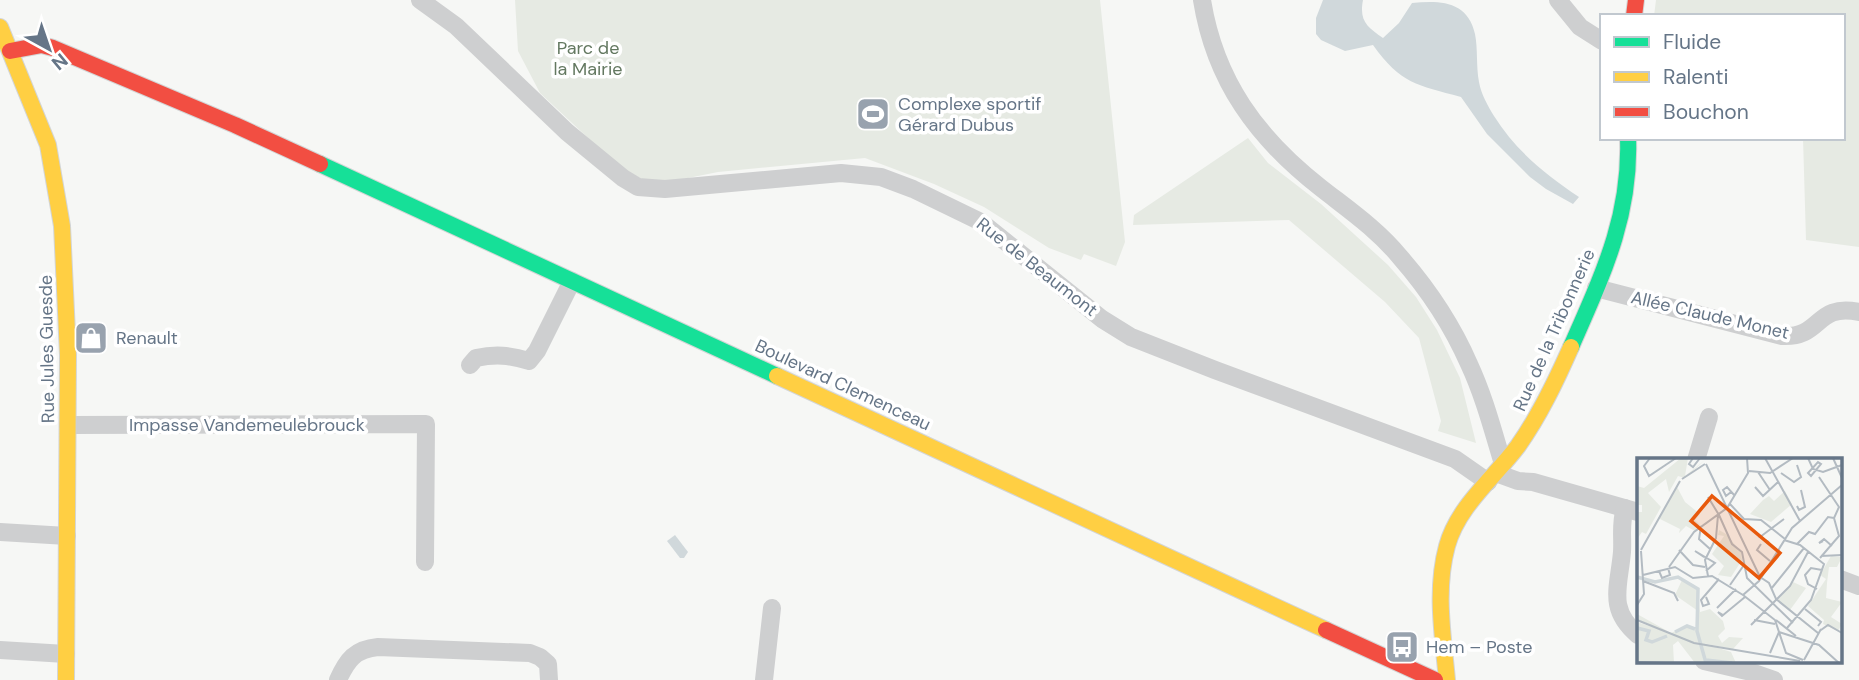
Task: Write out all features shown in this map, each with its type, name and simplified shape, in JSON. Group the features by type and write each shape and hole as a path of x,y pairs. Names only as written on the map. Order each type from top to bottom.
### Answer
{"street":[{"path":"1202,0 1210,36 1220,63 1239,103 1253,123 1290,162 1380,235 1413,273 1441,312 1474,375 1499,469"},
{"path":"1558,0 1580,27 1600,40"},
{"name":"Rue de Beaumont","path":"426,2 464,34 577,141 638,187 665,189 841,173 876,176 900,183 981,222 1102,319 1121,331 1215,370 1455,459 1499,469 1518,481 1533,482 1632,510"},
{"name":"Boulevard Clemenceau","path":"37,31 56,34 73,41 234,125"},
{"name":"Boulevard Clemenceau","path":"6,36 61,50 234,125 1435,680"},
{"name":"Rue Jules Guesde","path":"6,36 48,145 60,208 67,316 66,680"},
{"name":"Rue de la Tribonnerie","path":"1447,680 1441,592 1444,560 1456,524 1533,424 1548,397 1596,288 1622,217 1628,176 1628,140"},
{"path":"470,365 476,358 492,355 511,355 529,361 537,351 572,281"},
{"name":"Allée Claude Monet","path":"1596,288 1782,336 1804,333 1832,312 1843,310 1859,313"},
{"path":"1697,458 1709,417"},
{"name":"Impasse Vandemeulebrouck","path":"68,425 426,424 425,562"},
{"path":"1632,510 1620,524 1622,551 1616,595 1625,620 1637,633"},
{"path":"0,532 67,536"},
{"path":"1842,580 1859,586"},
{"path":"764,680 772,608"},
{"path":"338,680 355,653 364,648 377,647 530,653 548,664 549,680"},
{"path":"0,650 66,654"},
{"path":"1708,662 1774,680"}],"green space":[{"name":"Complexe sportif Gérard Dubus","path":"515,0 1100,0 1125,242 1116,266 1084,254 1081,260 1049,248 984,207 934,184 865,158 718,172 653,185 618,166 540,93 518,51"},
{"path":"1656,0 1859,0 1859,247 1806,240 1803,140 1845,140 1845,14 1654,14"},
{"path":"1248,138 1268,163 1321,204 1388,265 1416,297 1437,330 1460,378 1476,443 1438,431 1441,421 1419,338 1385,302 1289,220 1133,225 1134,215"}],"shaded area":[{"path":"1323,0 1363,0 1363,18 1383,38 1399,23 1412,3 1442,3 1459,9 1466,15 1475,34 1480,86 1494,116 1532,161 1579,197 1573,204 1530,177 1487,134 1461,97 1411,81 1392,68 1373,45 1345,51 1321,40 1316,34 1316,18"},
{"path":"675,535 688,552 684,558 680,558 667,541"}],"traffic: fast":[{"path":"1571,347 1612,246 1625,194 1628,140"},
{"path":"320,164 777,376"}],"traffic: slow":[{"path":"0,27 48,145 62,226 68,355 66,680"},
{"path":"1447,680 1441,579 1452,532 1468,505 1526,434 1547,398 1571,347"},
{"path":"777,376 1326,630"}],"traffic: jam":[{"path":"1634,14 1636,0"},
{"path":"10,51 42,45 53,48 320,164"},
{"path":"1326,630 1435,680"}],"place":[{"name":"Complexe sportif Gérard Dubus","path":"873,114"},
{"name":"Renault","path":"91,338"},
{"name":"Hem – Poste","path":"1402,647"}],"park label":[{"name":"Parc de la Mairie","path":"588,58"}]}
